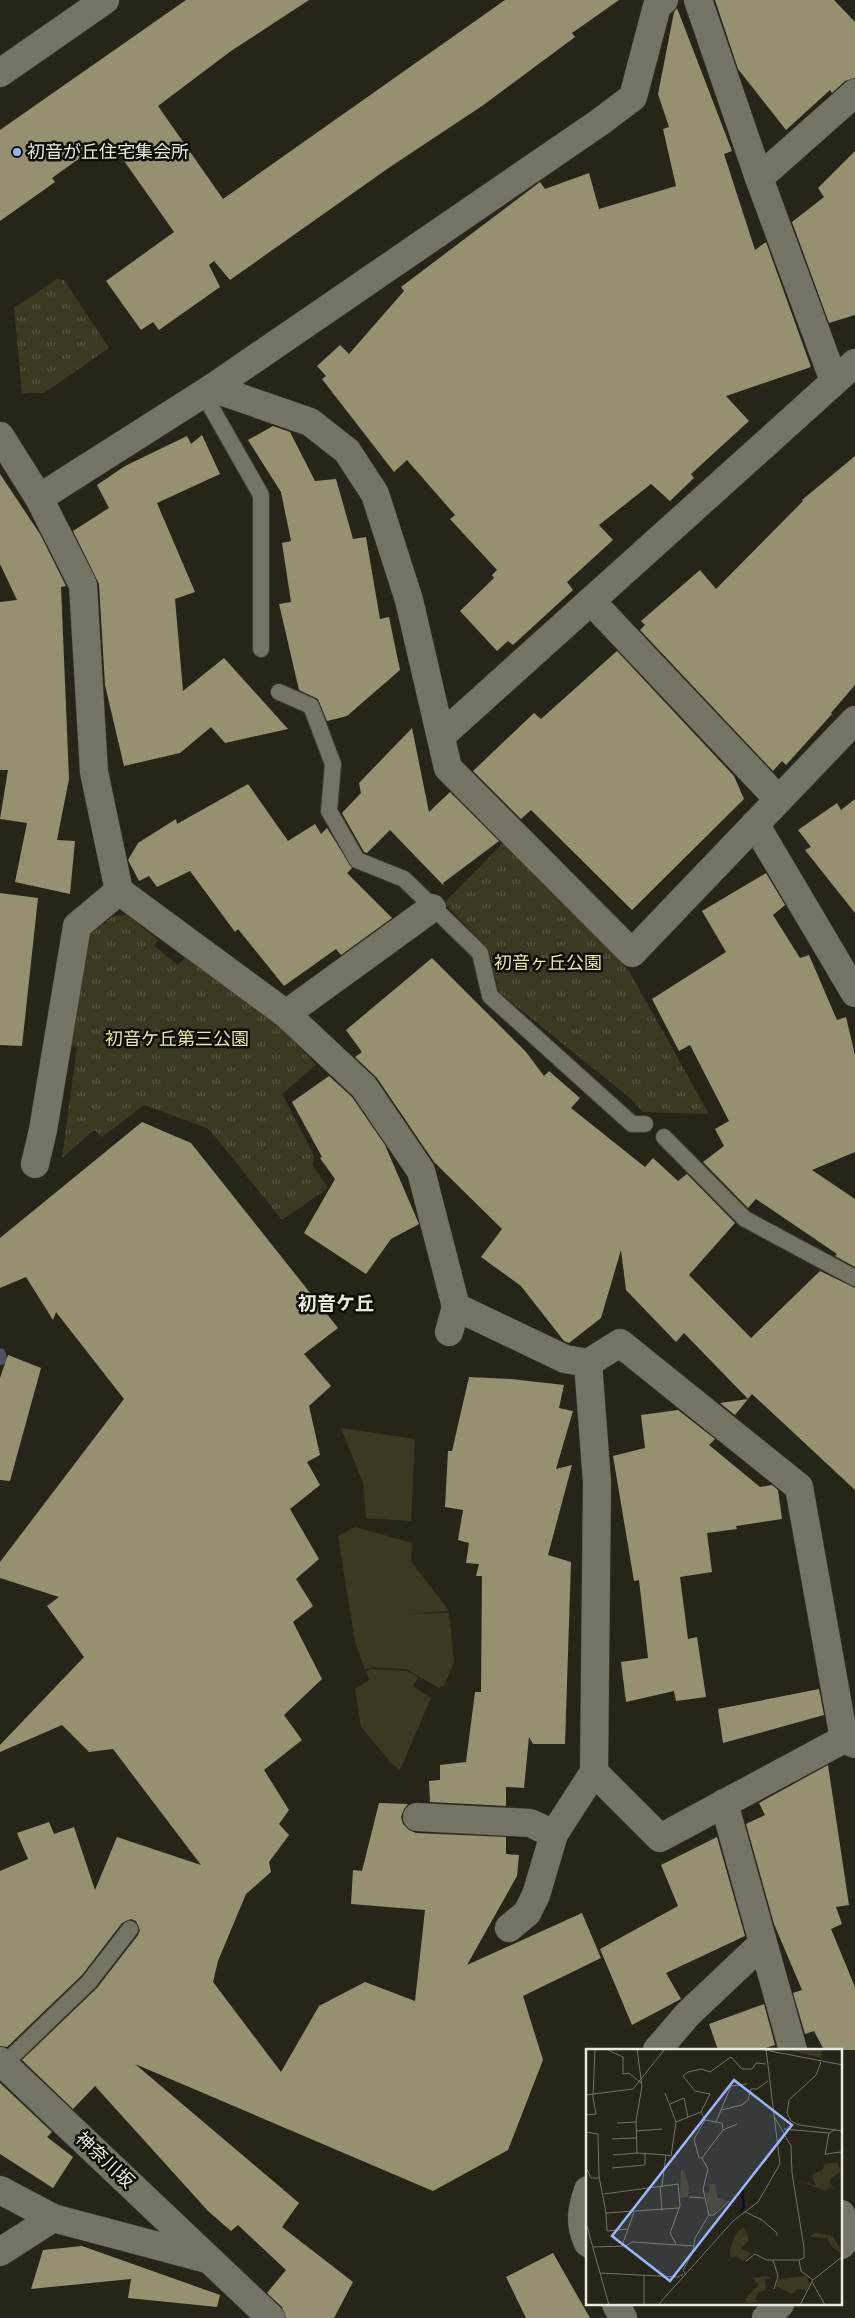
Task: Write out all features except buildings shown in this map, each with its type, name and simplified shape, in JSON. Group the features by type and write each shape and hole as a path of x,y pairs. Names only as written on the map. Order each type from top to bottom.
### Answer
{"street":[{"path":"0,73 105,0"},
{"path":"39,498 207,390 592,128 633,97 657,6 664,0"},
{"path":"698,0 759,178 834,381"},
{"path":"759,178 855,93"},
{"path":"441,736 855,363"},
{"path":"207,390 310,422 347,451 375,494 410,600 448,768 632,953 855,720"},
{"path":"0,436 39,498 83,585 94,772 119,891 286,1014 364,1087 421,1171 453,1319 565,1359 588,1362 620,1343 799,1487 849,1742 724,1803 660,1838 594,1772"},
{"path":"591,601 778,799"},
{"path":"755,824 855,993"},
{"path":"35,1164 43,1130 77,926 119,891"},
{"path":"286,1014 432,908"},
{"path":"510,1928 528,1913 536,1895 554,1834 594,1772 597,1482 588,1362"},
{"path":"724,1803 793,2049"},
{"path":"417,1816 530,1823 554,1834"},
{"path":"658,2049 688,2014 762,1944"},
{"name":"神奈川坂","path":"2,2062 149,2190 209,2260 271,2318"},
{"path":"0,2190 53,2218 209,2260"},
{"path":"586,2196 580,2213 583,2234 586,2240"},
{"path":"0,2252 53,2218"},
{"path":"617,2306 623,2318"},
{"path":"766,2318 778,2306"}],"lane":[{"path":"207,390 261,495 261,649"},
{"path":"279,692 311,706 333,764 329,812 357,860 404,879 480,953 490,996 626,1120 632,1124 645,1124"},
{"path":"664,1137 745,1220 855,1278"},
{"path":"2,2062 89,1982 130,1929"}],"green space":[{"path":"57,279 64,280 109,348 44,393 22,393 14,308"},
{"name":"初音ヶ丘公園","path":"506,840 629,971 709,1114 643,1112 630,1098 499,992 488,948 444,903"},
{"name":"初音ケ丘第三公園","path":"127,915 158,940 154,946 178,965 187,956 274,1019 316,1065 282,1094 314,1156 313,1166 328,1188 282,1220 209,1129 144,1105 102,1137 94,1130 62,1158 77,1047 67,1045 82,941 113,916"},
{"path":"341,1428 415,1439 411,1521 366,1518 363,1483"},
{"path":"355,1527 412,1543 411,1561 449,1611 403,1614 449,1613 454,1662 444,1686 439,1688 406,1669 371,1667 365,1670 355,1642 338,1536"},
{"path":"371,1669 407,1671 418,1677 413,1686 431,1698 400,1770 393,1765 361,1727 355,1689 369,1680 366,1671"}],"waterway":[{"path":"0,1354 1,1359"}],"place":[{"name":"初音が丘住宅集会所","path":"17,152"}],"district":[{"name":"初音ケ丘","path":"336,1303"}]}
